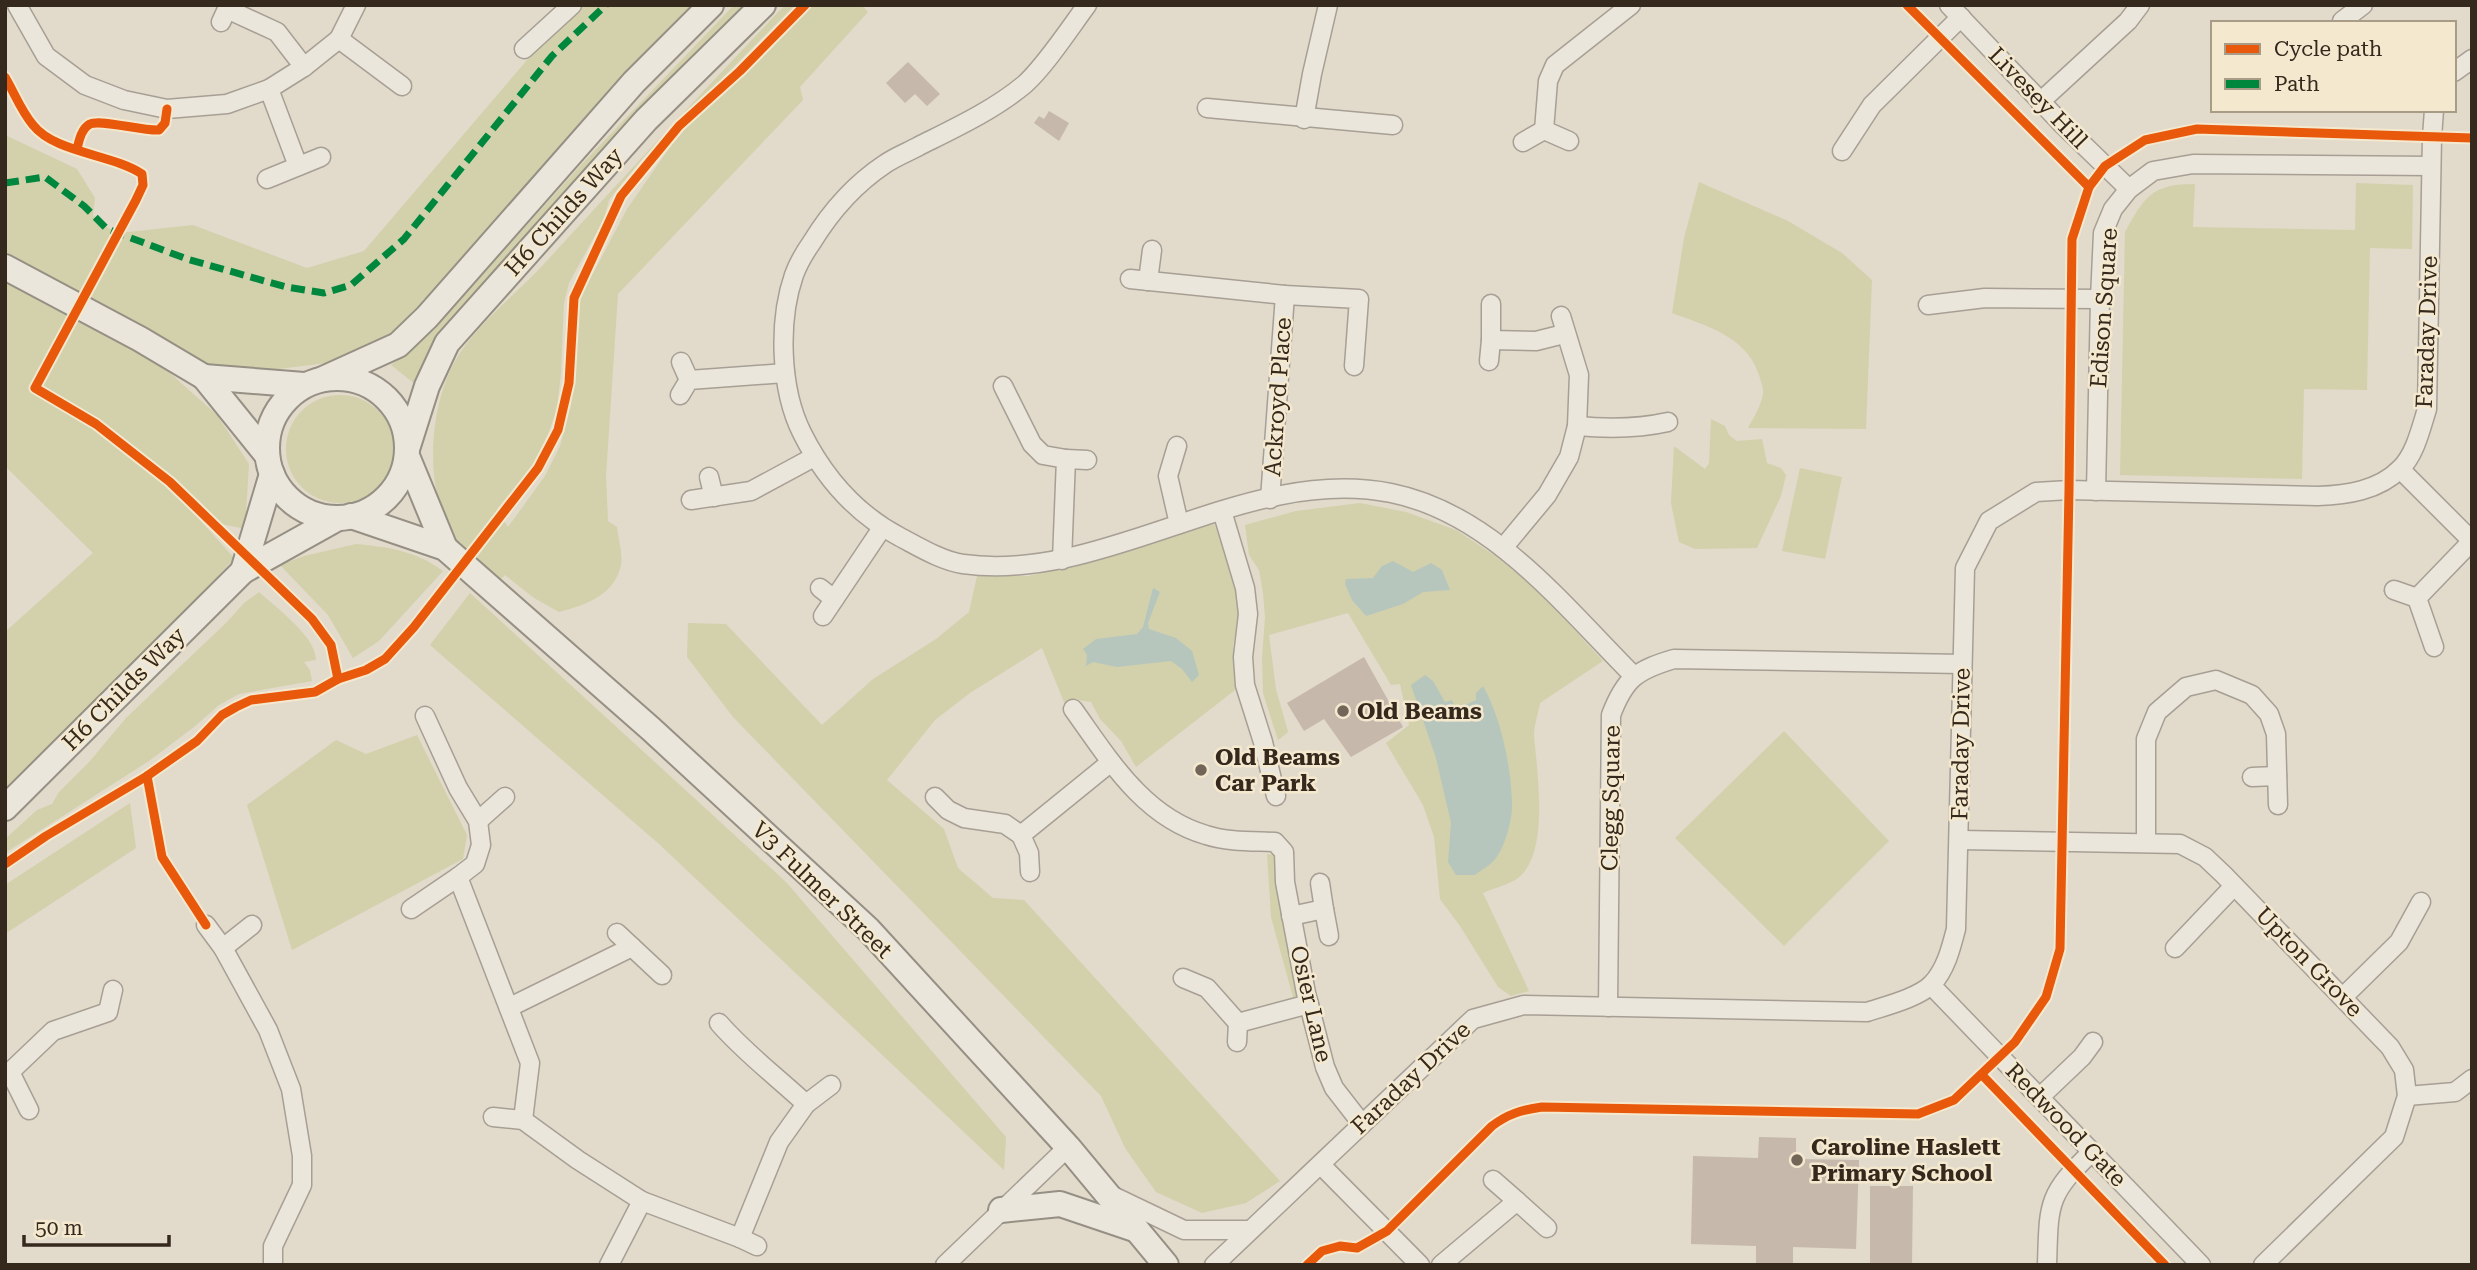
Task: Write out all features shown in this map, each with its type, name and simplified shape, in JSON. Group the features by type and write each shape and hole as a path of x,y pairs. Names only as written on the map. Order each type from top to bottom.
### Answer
{"street":[{"path":"17,5 46,56 85,85 124,100 167,109 227,104 269,89 304,67 338,39 356,5"},
{"path":"524,49 572,5"},
{"name":"H6 Childs Way","path":"314,382 398,345 427,317 634,82 711,5"},
{"name":"H6 Childs Way","path":"407,451 427,386 447,343 646,120 763,5"},
{"path":"1087,5 1026,83 981,113 886,163 845,196 814,238 795,272 784,309 785,373 793,416 814,457 847,500 883,528 921,549 961,564 1005,565 1062,560 1222,511 1292,493 1344,488 1392,493 1436,506 1479,530 1515,557 1633,676 1653,665 1674,659 1962,664"},
{"path":"1304,119 1328,5"},
{"path":"1544,131 1548,80 1555,65 1631,5"},
{"path":"2040,102 2128,21 2140,5"},
{"path":"2343,21 2362,5"},
{"path":"221,22 228,9 278,32 304,67"},
{"path":"1842,151 1872,105 1955,11"},
{"name":"Livesey Hill","path":"1955,11 2040,102 2129,188"},
{"path":"338,39 402,86"},
{"path":"2456,71 2472,59"},
{"path":"269,89 298,166"},
{"path":"1207,108 1304,119 1393,125"},
{"name":"Faraday Drive","path":"1214,1265 1473,1019 1524,1005 1867,1012 1902,1000 1931,985 1947,961 1956,929 1965,568 1989,521 2036,492 2069,490 2318,496 2348,494 2373,486 2400,469 2419,435 2427,409 2434,112"},
{"path":"1523,142 1544,131 1569,141"},
{"path":"267,179 321,157"},
{"name":"Edison Square","path":"2096,491 2099,299 2103,233 2113,209 2129,188 2153,171 2193,164 2431,166"},
{"path":"1149,281 1152,250"},
{"path":"5,267 140,339 204,377 269,465 282,492 298,506 317,515 344,517 372,509 389,495 401,477 407,451 404,426 395,408 381,393 363,383 344,378 314,382 204,377"},
{"name":"Ackroyd Place","path":"1130,279 1285,295 1359,299 1354,366"},
{"name":"Ackroyd Place","path":"1270,499 1285,295"},
{"path":"1928,305 1985,298 2099,299"},
{"path":"1489,361 1491,304"},
{"path":"1491,340 1536,341 1562,325 1579,375 1577,426 1569,457 1547,495 1503,548"},
{"path":"681,362 685,387 785,373"},
{"path":"269,465 267,438 279,407 290,395 314,382"},
{"path":"1003,386 1032,444 1043,454 1087,460"},
{"path":"1577,426 1614,429 1668,422"},
{"path":"1178,446 1168,476 1180,524"},
{"name":"V3 Fulmer Street","path":"407,451 445,548"},
{"path":"691,500 751,491 814,457"},
{"path":"1062,560 1066,459"},
{"name":"H6 Childs Way","path":"243,571 269,465"},
{"path":"2400,469 2472,541 2417,598"},
{"path":"709,477 714,497"},
{"path":"1222,511 1245,588 1248,614 1243,657 1245,685 1276,796"},
{"name":"H6 Childs Way","path":"5,808 243,571 344,517"},
{"name":"V3 Fulmer Street","path":"344,517 445,548 651,729 868,929 1068,1147 1166,1265"},
{"path":"823,616 827,594 883,528"},
{"path":"2394,590 2417,598"},
{"path":"2417,598 2434,647"},
{"name":"Clegg Square","path":"1608,1007 1611,715 1620,691 1633,676"},
{"path":"2146,842 2146,739 2157,712 2186,687 2216,680 2252,695 2269,714 2276,734 2278,805"},
{"name":"Osier Lane","path":"1073,709 1120,775 1153,809 1206,836 1275,842 1284,852 1284,882 1309,1004 1329,1077 1334,1088 1362,1124"},
{"path":"411,909 475,864 481,845 478,821 458,788 425,716"},
{"path":"1021,835 1111,762"},
{"path":"2252,777 2277,776"},
{"path":"478,821 505,797"},
{"path":"935,797 948,810 964,818 1005,824 1021,835 1029,853 1030,872"},
{"name":"Upton Grove","path":"1959,840 2180,844 2205,857 2389,1046 2404,1070 2407,1096"},
{"path":"458,877 530,1063 523,1120"},
{"name":"Osier Lane","path":"1320,883 1329,936"},
{"path":"2175,948 2234,886"},
{"path":"2343,997 2399,942 2421,902"},
{"name":"Osier Lane","path":"1291,916 1324,909"},
{"path":"206,925 223,948 268,1030 291,1089 303,1156 302,1185 273,1246 273,1265"},
{"path":"223,948 252,925"},
{"path":"617,933 662,975"},
{"path":"510,1007 632,947"},
{"path":"1183,978 1207,988 1238,1023 1237,1042"},
{"name":"Redwood Gate","path":"1931,985 2201,1265"},
{"path":"29,1110 8,1073 52,1031 108,1012 113,990"},
{"path":"1238,1023 1309,1004"},
{"path":"719,1023 737,1043 806,1104"},
{"path":"2040,1097 2082,1057 2092,1042"},
{"path":"2263,1265 2394,1137 2407,1096 2455,1092 2472,1079"},
{"path":"740,1238 779,1142 806,1104 831,1085"},
{"path":"493,1117 523,1120 578,1160 642,1201 757,1246"},
{"path":"945,1265 1068,1147"},
{"path":"2047,1265 2049,1211 2059,1186 2092,1152"},
{"path":"1321,1165 1420,1265"},
{"path":"1493,1180 1547,1228"},
{"path":"1107,1193 1184,1230 1250,1230"},
{"path":"609,1265 642,1201"},
{"path":"1441,1265 1517,1201"},
{"path":"1001,1210 1060,1204 1138,1230"}],"green space":[{"path":"574,5 711,5 392,336 327,363 253,372 208,367 5,255 5,135 77,169 95,198 93,215 102,225 119,233 193,225 307,268 364,251"},
{"path":"734,5 751,5 435,346 415,384 391,365 428,335 581,165"},
{"path":"785,5 795,5 643,158 609,200 604,219 569,283 564,303 557,409 534,465 497,509 508,527 545,476 560,446 571,405 579,300 627,209 681,131 813,5 862,5 868,12 800,87 803,100 618,294 606,476 608,521 617,527 621,565 617,576 605,592 579,606 559,612 534,598 505,575 501,579 487,569 464,549 450,531 435,484 433,459 438,407 445,384 454,363 472,337 543,265"},
{"path":"1699,182 1788,221 1842,253 1872,280 1866,429 1748,428 1763,394 1754,364 1747,352 1712,328 1672,313 1684,238"},
{"path":"2356,183 2413,185 2412,249 2370,248 2367,390 2304,389 2302,479 2120,475 2125,232 2138,209 2151,194 2159,190 2169,186 2195,184 2193,227 2355,230"},
{"path":"5,280 162,366 217,415 249,464 245,529 199,519 234,558 90,724 5,808 5,632 93,553 5,466"},
{"path":"340,395 361,399 378,411 390,428 394,449 390,470 378,487 361,499 340,503 319,499 302,487 290,470 286,449 290,428 302,411 319,399"},
{"path":"1711,419 1725,426 1729,435 1737,441 1762,439 1767,463 1781,468 1786,475 1781,496 1757,548 1695,549 1679,542 1671,503 1674,446 1705,469 1709,463"},
{"path":"1800,468 1842,477 1825,559 1782,551"},
{"path":"1360,503 1406,512 1456,530 1494,555 1539,591 1603,661 1540,703 1534,736 1539,811 1534,851 1528,866 1518,878 1483,893 1529,991 1511,996 1498,987 1440,899 1434,837 1423,805 1386,743 1409,725 1400,684 1391,685 1348,613 1269,635 1276,689 1288,732 1278,740 1263,693 1263,593 1259,570 1249,555 1245,525 1296,511"},
{"path":"1214,524 1237,578 1240,612 1233,646 1239,687 1136,767 1121,741 1100,719 1091,702 1077,700 1066,707 1042,648 970,693 935,720 887,780 944,829 958,868 993,898 1024,900 1280,1181 1246,1203 1202,1213 1156,1192 1125,1148 1101,1096 733,717 687,657 688,623 726,624 822,725 873,679 936,639 969,612 977,576 1029,576"},
{"path":"356,544 402,551 443,571 379,641 353,658 328,615 280,565 304,556"},
{"path":"259,592 294,623 309,641 316,660 304,662 310,670 312,681 239,694 219,705 149,761 5,853 5,839 37,810 52,804 59,792 90,761 126,718 244,603"},
{"path":"470,593 786,882 1006,1137 1004,1170 659,844 430,645"},
{"path":"1784,731 1889,841 1784,946 1675,838"},
{"path":"417,735 467,835 463,859 292,950 247,805 336,740 366,754"},
{"path":"130,803 136,848 5,934 5,885"},
{"path":"1267,854 1279,855 1299,997 1294,1001 1271,917"}],"shaded area":[{"path":"1393,561 1413,572 1431,563 1442,570 1450,590 1423,592 1403,604 1366,616 1352,600 1345,584 1346,579 1373,578 1382,566"},
{"path":"1153,588 1160,592 1148,623 1149,629 1176,638 1192,651 1199,675 1192,682 1182,669 1171,661 1117,667 1093,662 1086,666 1087,655 1083,649 1096,639 1137,634 1143,627"},
{"path":"1425,675 1433,681 1445,702 1452,700 1456,709 1476,700 1476,693 1483,686 1495,713 1508,760 1512,812 1509,826 1496,858 1475,875 1456,875 1448,862 1451,823 1436,758 1411,685"}],"building":[{"path":"908,62 940,94 927,106 915,94 905,103 886,83"},
{"path":"1049,111 1069,123 1059,141 1034,123 1039,116 1044,119"},
{"name":"Old Beams","path":"1364,657 1403,727 1351,757 1324,719 1304,731 1287,703"},
{"path":"1759,1137 1796,1138 1796,1159 1859,1160 1856,1249 1793,1247 1793,1265 1756,1265 1756,1246 1691,1244 1693,1156 1758,1158"},
{"path":"1870,1186 1913,1186 1912,1265 1870,1265"}],"marked path":[{"path":"5,183 45,177 84,206 107,229 187,259 286,287 324,293 351,285 404,239 552,56 606,5"}],"cycle path":[{"path":"5,864 46,836 147,776 197,741 222,715 236,707 251,700 315,692 385,659 414,627 538,468 558,430 569,383 574,298 621,196 679,126 740,71 805,5"},
{"path":"1907,5 2089,187"},
{"path":"5,77 25,114 43,134 69,148 130,167 142,174 143,185 136,200 35,388 96,424 170,482 312,619 331,645 338,679"},
{"path":"77,149 82,132 90,124 103,123 159,130 165,123 167,109"},
{"path":"1307,1265 1322,1251 1340,1246 1357,1248 1387,1231 1492,1126 1521,1111 1542,1107 1918,1114 1954,1100 2015,1042 2046,997 2060,949 2072,239 2089,187 2105,166 2145,140 2197,129 2472,138"},
{"path":"147,776 162,857 206,925"},
{"path":"1982,1075 2165,1265"}],"place":[{"name":"Old Beams","path":"1343,711"},
{"name":"Old Beams Car Park","path":"1201,770"},
{"name":"Caroline Haslett Primary School","path":"1797,1160"}]}
